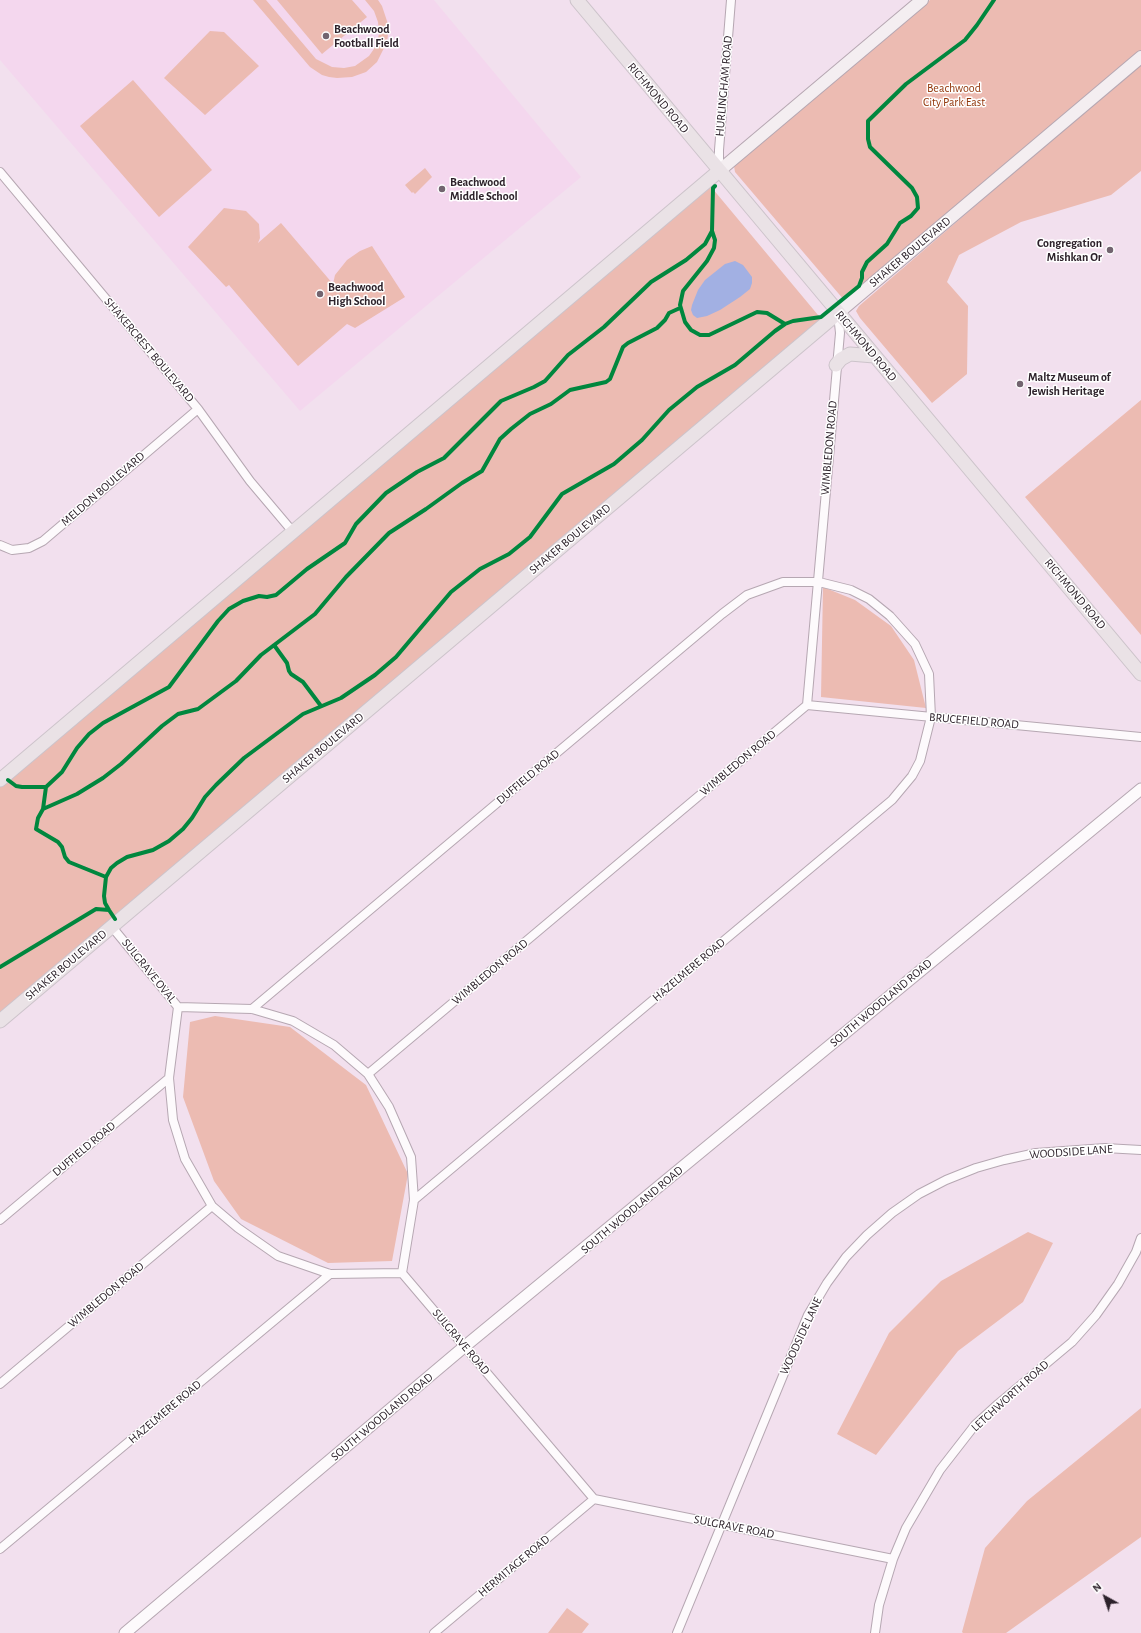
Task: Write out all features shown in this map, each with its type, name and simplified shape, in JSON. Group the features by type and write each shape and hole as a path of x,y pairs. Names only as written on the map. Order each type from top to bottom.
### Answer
{"main road":[{"name":"RICHMOND ROAD","path":"577,0 719,172 926,416 1141,674"},
{"path":"0,780 922,0"},
{"name":"SHAKER BOULEVARD","path":"0,1021 1141,57"},
{"path":"836,365 841,359 850,354 874,356"}],"street":[{"name":"HURLINGHAM ROAD","path":"719,172 719,150 732,0"},
{"name":"SHAKERCREST BOULEVARD","path":"0,172 198,409 250,482 293,532"},
{"name":"WIMBLEDON ROAD","path":"368,1074 807,705 840,333 838,313"},
{"name":"MELDON BOULEVARD","path":"0,545 12,550 29,548 43,541 198,409"},
{"name":"DUFFIELD ROAD","path":"252,1009 722,614 747,595 783,582 819,582 851,590 869,599 890,616 915,644 929,674 931,717"},
{"name":"BRUCEFIELD ROAD","path":"807,705 1141,737"},
{"name":"HAZELMERE ROAD","path":"414,1200 892,800 912,776 920,761 931,717"},
{"name":"SOUTH WOODLAND ROAD","path":"124,1633 464,1347 1141,789"},
{"name":"SULGRAVE OVAL","path":"112,927 178,1007 252,1009 293,1021 334,1045 368,1074 389,1107 411,1157 414,1200 402,1272"},
{"path":"178,1007 169,1078 173,1120 185,1159 212,1206 238,1228 278,1256 330,1274 402,1272"},
{"name":"DUFFIELD ROAD","path":"0,1220 169,1078"},
{"name":"WOODSIDE LANE","path":"676,1633 808,1315 827,1283 846,1257 867,1235 892,1213 919,1194 946,1180 976,1168 1004,1160 1043,1152 1104,1148 1141,1150"},
{"name":"WIMBLEDON ROAD","path":"0,1384 212,1206"},
{"name":"LETCHWORTH ROAD","path":"875,1633 879,1605 893,1558 906,1528 922,1499 956,1448 975,1425 1072,1342 1096,1315 1118,1284 1136,1252 1141,1238"},
{"name":"SULGRAVE ROAD","path":"402,1272 594,1499 893,1558"},
{"name":"HAZELMERE ROAD","path":"0,1549 330,1274"},
{"name":"HERMITAGE ROAD","path":"434,1633 594,1499"}],"shaded area":[{"name":"Beachwood High School","path":"0,0 434,0 581,177 300,411 0,60"}],"green space":[{"path":"253,0 266,0 316,59 332,67 344,68 355,66 369,56 376,46 379,34 378,22 374,11 365,0 378,0 382,6 389,27 387,42 377,62 366,72 352,77 337,78 322,75 310,67"},
{"name":"Beachwood Football Field","path":"277,0 352,0 367,17 322,54"},
{"name":"Beachwood City Park East","path":"930,0 1141,0 1141,53 844,300 735,172 734,166"},
{"path":"210,31 224,32 259,66 205,115 164,78"},
{"path":"1141,63 1141,171 1111,195 1021,222 959,255 947,282 968,306 967,374 932,403 860,318 856,311 859,306"},
{"path":"133,80 212,170 159,217 80,126"},
{"path":"425,168 432,177 415,194 413,192 412,193 405,185"},
{"path":"707,182 823,321 0,1021 0,780"},
{"path":"224,208 246,211 259,224 260,238 258,243 281,223 333,284 335,275 347,260 360,251 372,246 405,297 355,328 347,324 298,366 229,285 226,287 188,247"},
{"path":"1141,400 1141,635 1025,497"},
{"path":"823,587 855,600 891,626 914,660 926,708 821,697"},
{"path":"215,1016 290,1027 366,1085 408,1174 392,1261 328,1263 241,1219 214,1181 183,1097 190,1022"},
{"path":"1028,1232 1053,1243 1023,1302 958,1351 876,1455 837,1434 889,1333 941,1281"},
{"path":"1141,1408 1141,1537 1006,1633 963,1633 962,1632 985,1548 1027,1501"},
{"path":"567,1608 589,1624 582,1633 548,1633"}],"water":[{"path":"735,261 743,265 752,277 750,289 720,310 707,316 697,318 693,315 691,310 698,290 705,280 725,264"}],"cycle path":[{"path":"115,919 105,903 104,896 106,877 111,868 127,857 153,850 169,841 183,829 205,797 244,758 303,714 341,698 375,675 396,657 451,592 480,569 509,554 530,537 562,494 614,464 642,440 669,410 697,387 735,365 785,324 793,321 821,317 859,286 862,278 862,272 867,262 887,244 900,223 911,216 918,208 917,197 912,188 870,147 868,139 868,121 906,84 965,40 994,0"},
{"path":"8,780 16,786 46,787 62,772 77,748 89,734 103,723 169,687 218,621 229,609 243,601 259,596 267,597 276,595 307,569 345,543 356,524 386,493 417,472 444,458 501,401 545,381 568,355 604,327 651,282 686,260 705,244 712,231 713,188 715,186"},
{"path":"712,231 715,240 714,248 707,261 683,291 680,305 685,322 691,330 700,335 709,335 757,312 767,313 785,324"},
{"path":"43,809 77,794 103,778 121,764 162,726 178,714 198,709 236,681 261,655 315,614 346,577 389,533 482,471 500,439 511,429 530,414 551,404 570,390 606,382 610,379 623,347 657,328 665,320 669,313 680,308"},
{"path":"274,645 287,663 291,674 303,682 321,706"},
{"path":"46,787 43,809 38,818 36,829 58,842 69,862 106,877"},
{"path":"0,967 96,909 109,910"}],"place":[{"name":"Beachwood Football Field","path":"326,36"},
{"name":"Beachwood Middle School","path":"442,189"},
{"name":"Congregation Mishkan Or","path":"1110,250"},
{"name":"Beachwood High School","path":"320,294"},
{"name":"Maltz Museum of Jewish Heritage","path":"1020,384"}]}
